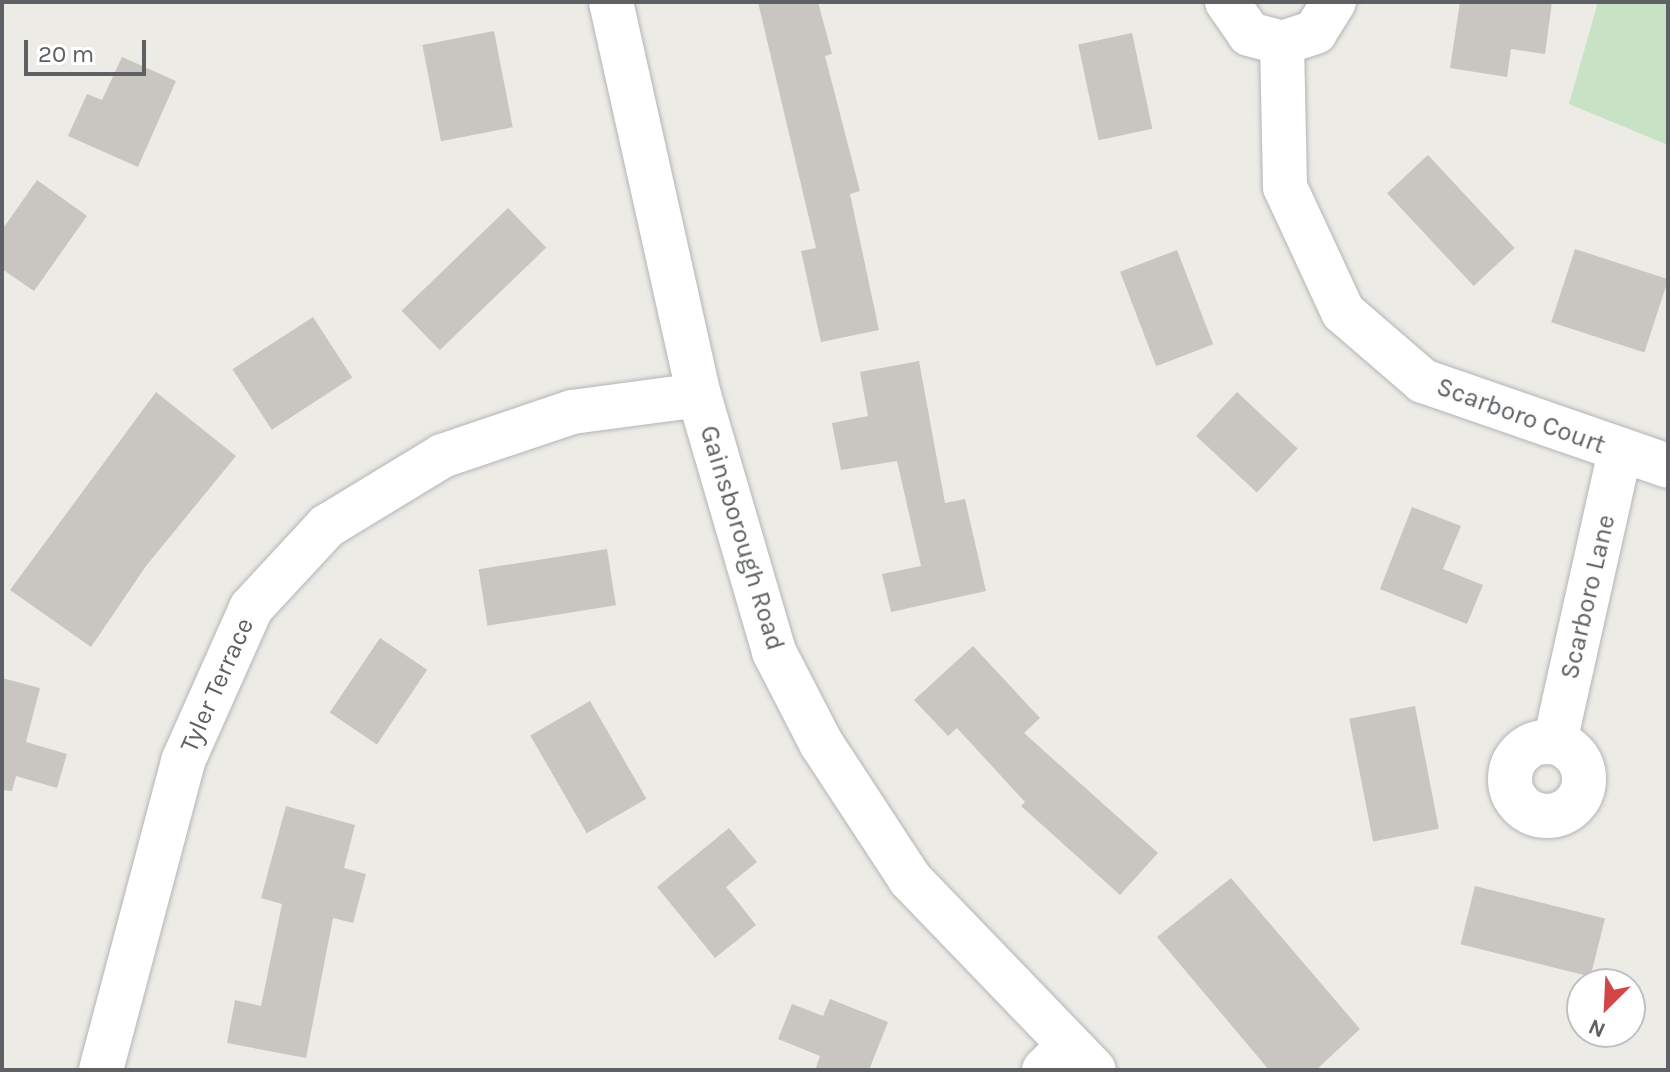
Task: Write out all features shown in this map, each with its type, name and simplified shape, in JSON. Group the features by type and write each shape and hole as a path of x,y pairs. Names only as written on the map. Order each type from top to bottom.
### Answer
{"street":[{"name":"Gainsborough Road","path":"611,2 699,395 774,652 821,743 910,879 1069,1062"},
{"path":"1227,2 1249,34 1282,43 1315,32 1334,2"},
{"name":"Scarboro Court","path":"1282,43 1285,187 1343,312 1423,381 1620,452 1668,466"},
{"name":"Tyler Terrace","path":"101,1070 183,761 251,608 327,526 442,456 572,412 699,395"},
{"name":"Scarboro Lane","path":"1555,742 1620,452"}],"green space":[{"path":"1598,2 1668,2 1668,145 1569,104"}],"building":[{"path":"758,2 818,2 832,54 825,56 860,191 850,194 879,330 821,342 801,251 816,248"},
{"path":"1460,2 1552,2 1545,54 1511,49 1507,77 1450,68"},
{"path":"494,31 513,127 441,141 422,45"},
{"path":"1132,33 1152,129 1099,140 1078,44"},
{"path":"122,57 176,81 138,167 68,136 87,94 102,100"},
{"path":"1428,155 1515,248 1474,286 1387,193"},
{"path":"37,180 87,216 34,291 2,269 2,230"},
{"path":"508,208 546,248 440,350 402,311"},
{"path":"1575,249 1668,279 1644,353 1551,322"},
{"path":"1177,250 1213,344 1156,366 1120,272"},
{"path":"313,317 352,377 272,430 232,369"},
{"path":"919,361 945,503 965,499 986,591 891,612 882,574 921,566 897,461 841,470 832,423 868,416 860,372"},
{"path":"156,392 236,456 146,566 91,647 10,590"},
{"path":"1237,392 1298,449 1257,492 1196,436"},
{"path":"1412,507 1461,526 1443,569 1483,585 1467,624 1380,589"},
{"path":"607,549 616,605 488,626 479,569"},
{"path":"380,638 427,670 377,744 330,713"},
{"path":"973,646 1040,718 1024,733 1158,853 1120,895 1021,806 1025,802 957,728 948,736 914,700"},
{"path":"2,678 40,688 26,742 67,754 57,788 16,776 12,791 2,790"},
{"path":"590,701 646,799 587,833 530,736"},
{"path":"1415,706 1439,829 1373,841 1349,719"},
{"path":"286,806 355,825 344,868 366,874 353,923 333,918 306,1058 227,1043 235,1000 261,1006 282,904 261,898"},
{"path":"729,828 757,862 726,887 756,925 715,958 657,887"},
{"path":"1231,878 1360,1029 1316,1070 1269,1070 1157,937"},
{"path":"1475,886 1605,918 1593,968 1566,968 1566,971 1460,944"},
{"path":"830,999 888,1022 869,1070 815,1070 820,1056 778,1039 792,1004 823,1016"}]}
